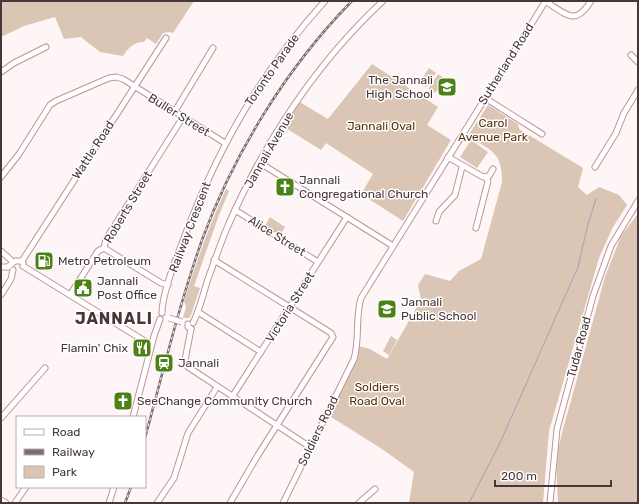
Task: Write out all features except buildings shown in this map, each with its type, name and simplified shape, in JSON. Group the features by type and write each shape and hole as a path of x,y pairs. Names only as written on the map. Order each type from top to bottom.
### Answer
{"street":[{"name":"Toronto Parade","path":"225,143 267,74 304,25 325,1"},
{"name":"Jannali Avenue","path":"217,387 191,370 186,364 191,325 198,312 214,260 235,210 278,130 313,80 351,34 383,1"},
{"path":"545,1 571,16 580,15 592,1"},
{"name":"Sutherland Road","path":"358,312 361,298 545,1"},
{"name":"Wattle Road","path":"22,264 166,38"},
{"path":"1,72 14,63 46,47"},
{"path":"174,112 214,48"},
{"path":"631,55 638,62"},
{"name":"Buller Street","path":"1,177 19,154 46,111 56,100 112,77 120,78 134,86 225,143"},
{"path":"595,167 616,133 624,112 638,90"},
{"path":"485,98 542,134"},
{"name":"Roberts Street","path":"70,295 98,251 104,248 106,239 183,117"},
{"name":"Railway Crescent","path":"133,416 152,345 164,317 168,285 188,226 225,143"},
{"path":"448,157 462,167 486,178"},
{"path":"260,163 393,246"},
{"path":"436,221 439,212 455,194 462,167"},
{"path":"486,178 493,169"},
{"path":"476,228 488,181 486,178"},
{"name":"Tudar Road","path":"550,503 557,429 593,296 611,246 638,201"},
{"name":"Alice Street","path":"235,210 318,262"},
{"name":"Victoria Street","path":"232,397 347,218"},
{"path":"104,248 161,283 168,285"},
{"path":"1,251 13,262 22,264 152,345"},
{"path":"214,260 331,333 333,337 230,503"},
{"path":"8,267 13,262"},
{"path":"1,295 11,279 13,270 22,264"},
{"path":"1,267 8,267 13,270"},
{"path":"198,312 261,352"},
{"name":"Soldiers Road","path":"283,503 354,359 358,346 358,312"},
{"path":"164,317 191,325"},
{"path":"1,418 45,368"},
{"path":"157,503 174,478 188,433 217,387 310,447"},
{"path":"14,503 25,488"},
{"path":"108,503 114,488"},
{"path":"359,503 374,489"},
{"path":"1,500 6,503"}],"green space":[{"path":"1,1 194,1 173,33 163,33 156,44 147,38 144,42 137,43 132,46 123,56 100,52 81,37 64,39 55,17 24,26 1,37"},
{"name":"Jannali Oval","path":"372,64 438,107 427,125 451,140 403,221 361,194 373,174 326,143 321,150 281,125 298,101 328,119"},
{"path":"429,68 436,73 426,87 419,83"},
{"path":"438,74 445,79 435,93 428,89"},
{"path":"488,105 518,124 519,129 583,168 578,187 587,195 599,187 619,195 627,205 613,227 599,258 549,431 543,503 409,503 414,472 382,449 331,417 358,346 370,349 387,359 421,300 418,285 425,274 450,281 459,271 481,259 502,182 501,172 500,164 494,153 468,136"},
{"path":"471,140 488,152 477,168 460,157"},
{"path":"226,189 229,191 194,286 200,288 191,315 189,318 183,318 186,307 184,301 193,273 208,231"},
{"path":"638,214 638,503 558,503 556,459 605,277 621,236"},
{"path":"270,217 285,227 280,235 265,226"},
{"path":"391,336 397,340 389,355 383,351"}],"waterway":[{"path":"469,503 499,445 578,267 588,224 596,199"}],"railway":[{"path":"146,434 194,264 215,207 230,175 246,144 284,83 328,27 352,1"},
{"path":"125,503 131,488"}],"place":[{"name":"The Jannali High School","path":"447,87"},
{"name":"Jannali Congregational Church","path":"285,187"},
{"name":"Metro Petroleum","path":"44,261"},
{"name":"Jannali Post Office","path":"83,288"},
{"name":"Jannali Public School","path":"387,309"},
{"name":"Flamin' Chix","path":"142,348"},
{"name":"Jannali","path":"164,363"},
{"name":"SeeChange Community Church","path":"123,401"}],"district":[{"name":"JANNALI","path":"114,318"}],"park label":[{"name":"Carol Avenue Park","path":"493,130"},
{"name":"Soldiers Road Oval","path":"377,394"}]}
